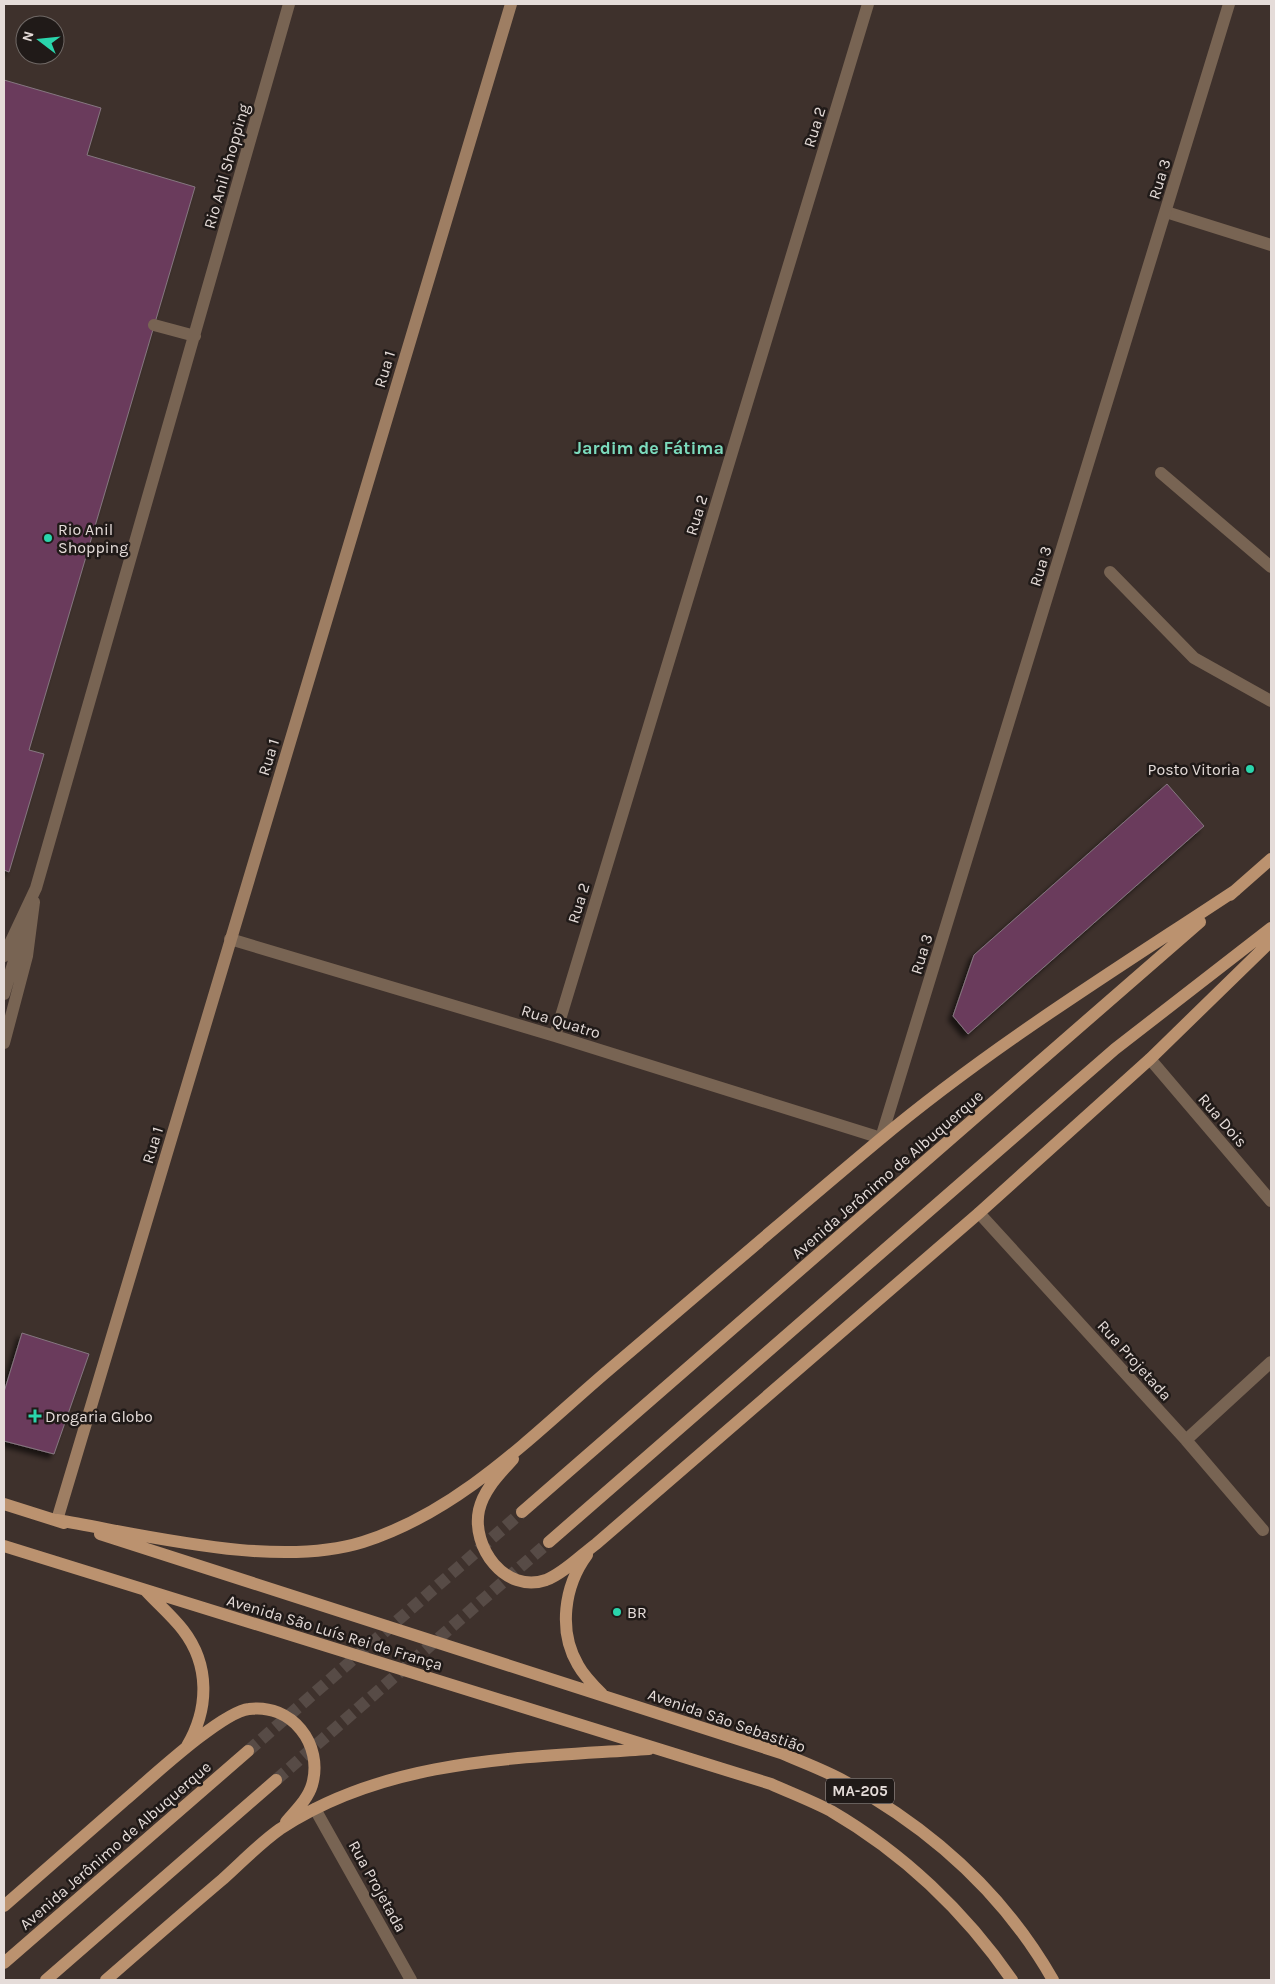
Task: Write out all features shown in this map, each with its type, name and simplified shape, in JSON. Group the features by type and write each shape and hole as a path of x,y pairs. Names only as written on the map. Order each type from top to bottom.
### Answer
{"main road":[{"name":"Rua 1","path":"57,1520 511,4"},
{"name":"Avenida Jerônimo de Albuquerque","path":"522,1512 1271,860"},
{"path":"57,1520 225,1548 272,1552 334,1549 364,1542 434,1511 459,1495 537,1432 881,1138 963,1074 1236,890"},
{"path":"549,1542 1115,1048 1271,928"},
{"path":"537,1432 490,1486 482,1499 478,1521 483,1549 501,1570 516,1579 536,1582 554,1576 596,1544 980,1213 1150,1059 1271,941"},
{"name":"Avenida São Luís Rei de França","path":"4,1504 604,1696"},
{"path":"596,1544 573,1579 567,1602 566,1625 570,1646 577,1664 604,1696"},
{"name":"Avenida São Luís Rei de França","path":"4,1546 658,1748"},
{"path":"145,1590 182,1629 194,1647 202,1668 204,1690 201,1710 187,1745 178,1755"},
{"name":"Avenida São Sebastião","path":"604,1696 781,1753 842,1780 899,1814 956,1858 1000,1903 1038,1953 1053,1980"},
{"path":"4,1906 178,1755 225,1719 243,1710 264,1708 291,1719 304,1732 312,1748 314,1777 306,1797 280,1830"},
{"path":"106,1980 280,1830 315,1809 364,1788 396,1777 483,1761 658,1748"},
{"name":"MA-205","path":"658,1748 771,1784 830,1811 888,1850 940,1893 990,1948 1012,1980"},
{"name":"Avenida Jerônimo de Albuquerque","path":"4,1964 248,1751"},
{"path":"46,1980 276,1780"}],"street":[{"name":"Rio Anil Shopping","path":"4,994 195,336 289,4"},
{"name":"Rua 2","path":"555,1036 868,4"},
{"name":"Rua 3","path":"881,1138 1229,4"},
{"path":"1166,212 1271,245"},
{"path":"154,325 195,336"},
{"path":"1161,473 1271,567"},
{"path":"1110,572 1194,658 1271,701"},
{"name":"Rio Anil Shopping","path":"4,956 36,888"},
{"name":"Rio Anil Shopping","path":"4,1043 27,956 36,888"},
{"name":"Rua Quatro","path":"230,939 555,1036 881,1138"},
{"name":"Rua Dois","path":"1150,1059 1271,1201"},
{"name":"Rua Projetada","path":"980,1213 1186,1440 1263,1530"},
{"path":"1186,1440 1271,1362"},
{"name":"Rua Projetada","path":"315,1809 411,1980"}],"building":[{"name":"Rio Anil Shopping","path":"4,80 101,108 87,155 195,187 29,750 44,754 9,872 4,870"},
{"path":"1167,784 1204,826 968,1034 953,1016 974,955"},
{"name":"Drogaria Globo","path":"22,1333 89,1354 54,1454 4,1441 4,1392"}],"tunnel":[{"path":"248,1751 522,1512"},
{"path":"276,1780 549,1542"}],"place":[{"name":"Rio Anil Shopping","path":"48,538"},
{"name":"Posto Vitoria","path":"1250,769"},
{"name":"Drogaria Globo","path":"35,1416"},
{"name":"BR","path":"617,1612"}],"district":[{"name":"Jardim de Fátima","path":"649,448"}]}
